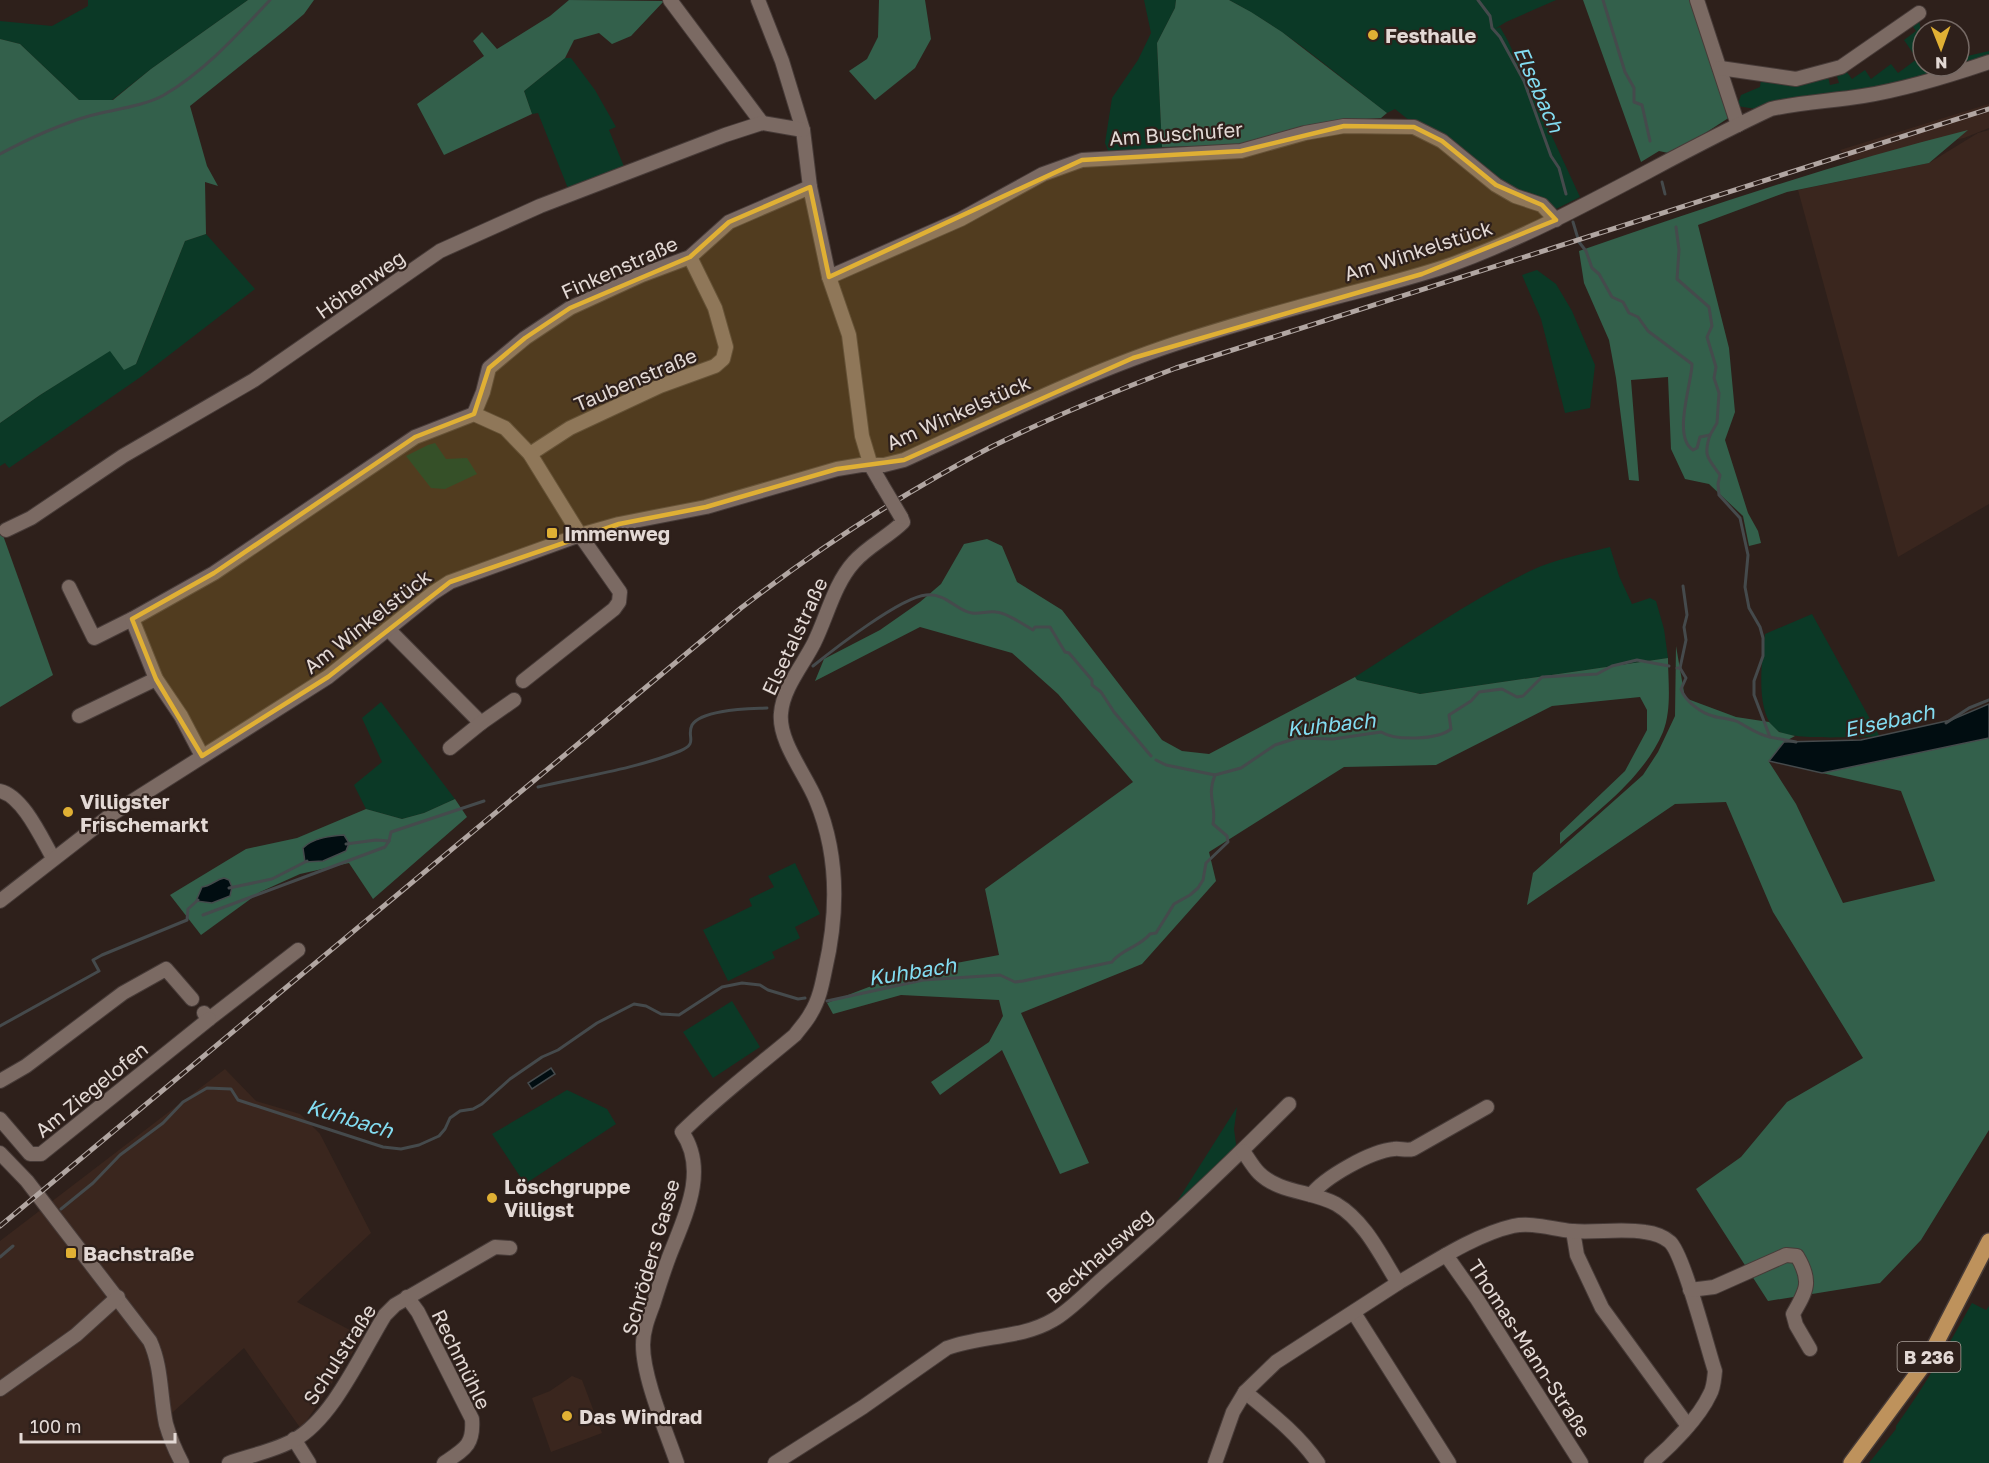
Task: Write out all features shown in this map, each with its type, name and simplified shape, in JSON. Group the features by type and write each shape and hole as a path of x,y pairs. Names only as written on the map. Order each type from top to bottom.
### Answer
{"main road":[{"name":"B 236","path":"1851,1463 1928,1359 1989,1240"}],"street":[{"path":"670,0 762,123 803,130"},
{"name":"Elsetalstraße","path":"682,1132 704,1110 795,1035 812,1013 819,995 832,934 836,896 834,876 822,814 788,745 781,722 781,711 788,689 813,645 844,576 860,556 902,520 871,466 862,436 849,335 829,277 810,187 803,130 783,61 758,0"},
{"path":"1697,0 1738,125"},
{"path":"1720,68 1796,79 1841,67 1919,13"},
{"name":"Am Winkelstück","path":"0,901 112,814 305,693 450,582 580,535 619,524 706,507 837,469 884,465 904,460 1062,387 1133,358 1190,339 1422,274 1463,260 1556,220 1771,110 1790,105 1860,97 1889,91 1989,62"},
{"name":"Höhenweg","path":"6,530 31,518 123,456 254,380 440,251 540,206 762,123"},
{"name":"Am Buschufer","path":"829,277 961,219 1043,174 1082,160 1240,151 1305,133 1344,126 1414,127 1442,141 1496,185 1515,196 1542,205 1556,220"},
{"name":"Finkenstraße","path":"474,414 489,368 525,339 570,308 642,275 690,257 729,222 810,187"},
{"name":"Taubenstraße","path":"530,454 570,428 660,386 715,366 723,358 726,347 715,308 690,257"},
{"path":"69,587 94,638 132,620 214,573 415,437 474,414 505,428 530,454 580,535 620,592 619,602 614,609 523,681"},
{"path":"132,620 156,679 181,716 202,756"},
{"path":"388,629 481,723"},
{"path":"79,716 156,679"},
{"path":"450,748 514,700"},
{"path":"0,791 8,793 31,818 53,858"},
{"name":"Am Ziegelofen","path":"0,1119 30,1154 41,1154 206,1016 298,950"},
{"path":"0,1081 42,1055 123,993 166,969 192,999"},
{"name":"Beckhausweg","path":"775,1463 863,1407 947,1348 959,1343 1011,1335 1054,1320 1157,1232 1289,1104"},
{"path":"1311,1195 1324,1181 1354,1164 1395,1148 1406,1151 1413,1149 1487,1107"},
{"name":"Schröders Gasse","path":"677,1463 647,1371 643,1343 645,1327 688,1210 693,1189 694,1165 682,1132"},
{"path":"1243,1151 1259,1172 1272,1183 1336,1204 1352,1217 1370,1237 1398,1283"},
{"path":"0,1153 27,1181 146,1334 155,1351 166,1423 182,1463"},
{"path":"1215,1463 1233,1412 1245,1392 1276,1362 1398,1283 1446,1255 1484,1236 1513,1226 1532,1225 1572,1231 1644,1232 1660,1236 1670,1242 1677,1251 1715,1371 1714,1384 1710,1395 1688,1426 1651,1463"},
{"path":"1572,1231 1576,1255 1602,1308 1688,1426"},
{"name":"Schulstraße","path":"229,1463 294,1440 320,1419 334,1401 385,1315 407,1297 495,1247 510,1248"},
{"name":"Thomas-Mann-Straße","path":"1446,1255 1477,1299 1581,1463"},
{"path":"1690,1290 1714,1287 1786,1255 1797,1256 1807,1279 1806,1292 1793,1314 1796,1325 1810,1349"},
{"path":"0,1389 76,1335 118,1297"},
{"name":"Rechmühle","path":"407,1297 418,1312 472,1419 471,1441 464,1450 444,1463"},
{"path":"1354,1313 1449,1463"},
{"path":"1245,1392 1278,1419 1310,1451 1318,1463"},
{"path":"294,1440 309,1463"}],"highlighted area":[{"path":"1344,126 1414,127 1442,141 1496,185 1542,205 1556,220 1422,274 1133,358 904,460 837,469 706,507 619,524 450,582 328,677 202,756 156,679 132,619 214,573 415,437 474,414 489,368 525,338 570,308 690,257 729,222 810,187 829,277 1082,160 1241,151"}],"shaded area":[{"path":"1989,104 1989,128 1964,138 1850,161 1840,150"},
{"path":"1989,130 1989,504 1898,557 1798,190 1929,163 1978,133"},
{"path":"1989,704 1989,738 1822,773 1769,761 1784,742 1861,740 1951,720"},
{"path":"344,835 349,843 346,851 323,861 305,862 303,848 307,845 322,838"},
{"path":"224,878 229,880 232,887 230,896 212,903 196,901 202,887"},
{"path":"551,1068 555,1074 532,1089 528,1083"},
{"path":"225,1069 256,1101 300,1114 320,1134 371,1233 297,1302 363,1337 301,1429 244,1348 162,1422 167,1450 173,1463 0,1463 0,1241"},
{"name":"Das Windrad","path":"572,1376 582,1380 602,1433 551,1452 532,1398 550,1391"}],"green space":[{"path":"88,0 248,0 151,69 112,100 79,100 20,44 0,39 0,21 52,26 88,6"},
{"path":"248,0 314,0 304,14 190,106 207,166 218,186 205,182 206,234 185,241 136,364 124,370 110,351 0,423 0,39 20,44 79,100 113,100 151,69"},
{"path":"569,0 664,1 631,36 612,44 599,33 574,40 565,58 524,91 532,114 444,155 417,104 484,56 473,41 482,32 497,49 550,16"},
{"path":"879,0 925,0 931,39 915,68 875,100 849,71 867,59 878,37"},
{"path":"1144,0 1176,0 1175,8 1157,43 1162,147 1159,151 1109,153 1105,143 1112,98 1138,60 1151,33"},
{"path":"1176,0 1229,0 1282,32 1387,113 1381,118 1352,120 1242,145 1162,147 1157,43 1175,8"},
{"path":"1229,0 1556,0 1495,29 1500,27 1508,41 1580,197 1554,210 1497,181 1395,109 1387,113 1291,39"},
{"path":"1583,0 1695,0 1733,115 1673,154 1659,151 1641,162"},
{"path":"1911,35 1911,50 1904,40"},
{"path":"1989,51 1989,59 1971,63 1971,55"},
{"path":"565,58 571,58 595,90 616,127 609,130 625,169 569,191 538,113 532,114 524,91"},
{"path":"1911,63 1912,78 1865,90 1756,109 1737,106 1741,95 1760,87 1761,80 1828,77 1830,85 1839,83 1837,76 1846,71 1852,79 1865,70 1871,79 1891,64 1898,73"},
{"path":"1968,130 1929,163 1787,192 1698,225 1729,348 1735,412 1725,440 1748,513 1758,531 1761,543 1749,546 1743,516 1709,484 1685,479 1671,449 1668,377 1631,380 1639,481 1629,480 1609,340 1584,283 1579,251 1821,171"},
{"path":"206,234 255,289 142,376 9,468 5,463 0,466 0,423 110,350 136,364 185,241"},
{"path":"1537,270 1556,284 1572,311 1595,365 1590,408 1565,413 1541,319 1522,275"},
{"path":"435,443 446,459 467,458 477,474 445,489 431,488 406,456"},
{"path":"0,527 53,675 0,707"},
{"path":"987,539 1002,546 1017,582 1062,610 1162,740 1182,751 1209,754 1355,677 1357,680 1420,694 1668,658 1669,695 1666,723 1644,765 1618,793 1560,844 1560,833 1625,771 1647,730 1647,710 1640,697 1552,706 1436,765 1344,767 1209,852 1216,881 1142,964 1021,1013 1089,1163 1060,1174 1002,1050 940,1095 931,1082 989,1042 1003,1016 999,1000 901,995 833,1014 827,1003 908,972 999,955 985,889 1133,782 1058,694 1012,653 920,627 815,681 824,659 880,630 920,602 941,584 964,544"},
{"path":"1610,547 1619,576 1632,604 1650,598 1656,601 1664,629 1668,658 1420,694 1357,680 1355,677 1419,635 1508,582 1559,560"},
{"path":"1812,614 1880,737 1797,736 1778,731 1770,723 1765,713 1761,686 1765,634"},
{"path":"1676,646 1685,698 1736,717 1769,722 1779,732 1795,736 1784,742 1769,762 1796,804 1843,903 1935,881 1901,791 1822,773 1989,738 1989,1130 1921,1240 1880,1283 1768,1301 1696,1189 1741,1157 1787,1102 1863,1058 1773,912 1726,802 1675,804 1527,905 1533,873 1643,775 1658,752 1675,716"},
{"path":"381,702 455,799 424,813 402,819 366,809 354,785 382,762 362,718"},
{"path":"455,799 467,817 373,899 349,863 300,874 260,892 201,935 170,895 246,849 297,838 366,809 402,819 424,813"},
{"path":"795,863 820,914 795,927 800,938 772,952 775,958 728,981 703,930 752,906 749,899 774,887 768,876"},
{"path":"732,1001 760,1047 713,1078 683,1032"},
{"path":"567,1090 607,1109 616,1124 525,1184 492,1134"},
{"path":"1237,1107 1234,1154 1166,1219"},
{"path":"1972,1303 1986,1310 1989,1306 1989,1463 1869,1463 1896,1429"}],"waterway":[{"path":"0,154 66,124 89,116 138,105 164,95 207,63 270,0"},
{"name":"Elsebach","path":"1478,0 1490,16 1492,28 1500,37 1524,81 1551,156 1559,168 1566,194"},
{"path":"1603,0 1625,72 1634,88 1634,102 1642,105 1650,141"},
{"path":"1662,182 1665,194"},
{"name":"Elsebach","path":"1573,222 1579,242 1586,251 1592,268 1599,274 1612,297 1623,302 1629,313 1638,317 1648,331 1692,364 1683,422 1684,434 1693,450 1697,448 1700,437 1710,435 1707,452 1720,475 1719,495 1740,518 1748,555 1745,587 1749,608 1760,627 1763,638 1763,656 1754,681 1754,695 1770,737 1796,742"},
{"path":"1676,227 1679,250 1677,279 1709,307 1712,326 1707,337 1716,367 1714,378 1719,393 1717,423 1710,435"},
{"path":"1680,668 1686,640 1684,627 1687,615 1683,586"},
{"path":"813,666 868,625 915,598 933,595 946,599 966,612 1001,613 1033,630 1035,627 1050,627 1065,652 1069,653 1092,680 1092,685 1101,692 1114,712 1151,756"},
{"name":"Kuhbach","path":"827,1001 923,980 1000,975 1015,982 1112,962 1150,934 1156,933 1174,904 1198,888 1203,880 1206,863 1228,842 1227,836 1213,824 1211,790 1215,775 1241,768 1275,745 1297,738 1333,739 1381,732 1396,737 1427,737 1445,733 1451,729 1449,715 1471,701 1479,692 1502,689 1517,697 1523,696 1542,677 1597,674 1612,666 1637,660 1669,666"},
{"name":"Kuhbach","path":"1677,668 1680,668 1686,678 1681,689 1694,706 1716,717 1737,721 1770,737"},
{"name":"Elsebach","path":"1946,723 1969,708 1989,700"},
{"path":"538,787 628,767 680,751 691,742 692,725 705,716 726,711 767,708"},
{"path":"1156,760 1166,765 1215,775"},
{"path":"346,844 376,840 389,841 391,832 484,801"},
{"path":"203,915 385,847 389,841"},
{"path":"229,888 272,879 307,861"},
{"path":"0,1026 99,971 93,960 187,920 188,909 198,900"},
{"name":"Kuhbach","path":"61,1209 93,1183 120,1155 163,1123 183,1102 207,1088 231,1089 238,1100 383,1147 401,1149 419,1145 439,1136 450,1118 460,1111 473,1109 482,1104 510,1079 542,1057 558,1050 597,1023 634,1004 646,1006 661,1014 679,1015 722,987 742,983 760,985 768,990 798,999 805,998"},
{"name":"Kuhbach","path":"0,1257 13,1246"}],"railway":[{"path":"0,1226 741,608 863,522 958,465 1059,415 1176,368 1989,109"}],"place":[{"name":"Festhalle","path":"1373,35"},
{"name":"Immenweg","path":"552,533"},
{"name":"Villigster Frischemarkt","path":"68,812"},
{"name":"Löschgruppe Villigst","path":"492,1198"},
{"name":"Bachstraße","path":"71,1253"},
{"name":"Das Windrad","path":"567,1416"}]}
